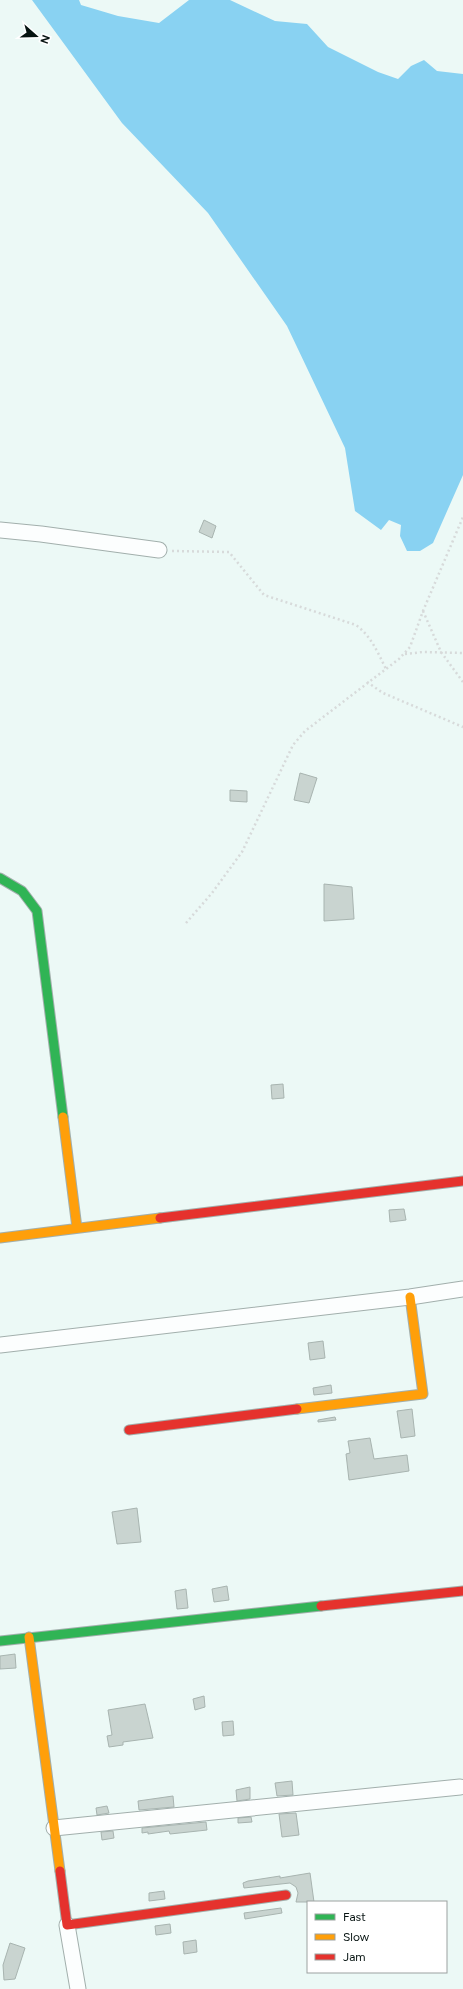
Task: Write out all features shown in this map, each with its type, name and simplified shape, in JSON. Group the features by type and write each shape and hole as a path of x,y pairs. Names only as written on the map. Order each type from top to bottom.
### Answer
{"street":[{"path":"0,530 159,550"},
{"path":"0,878 15,885 25,893 37,911 77,1228"},
{"path":"0,1238 463,1181"},
{"path":"0,1345 410,1297 463,1289"},
{"path":"129,1430 423,1394 410,1297"},
{"path":"0,1640 463,1591"},
{"path":"29,1637 67,1925 78,1989"},
{"path":"54,1828 460,1787"},
{"path":"67,1925 286,1895"}],"path":[{"path":"186,923 212,893 242,852 293,744 309,727 405,654 410,647 423,611 463,517"},
{"path":"159,550 229,552 264,594 356,624 365,631 370,638 386,669"},
{"path":"423,611 441,652 463,682"},
{"path":"405,654 441,652 463,653"},
{"path":"367,682 383,693 463,727"}],"water":[{"path":"32,0 79,0 81,5 118,16 159,23 189,0 230,0 275,21 307,24 328,47 378,72 398,79 411,66 424,60 437,71 463,74 463,475 433,543 420,551 407,551 400,536 401,525 389,520 381,530 355,511 345,448 287,326 208,213 122,123"}],"building":[{"path":"204,520 216,526 212,538 199,532"},
{"path":"300,773 317,778 309,803 294,800"},
{"path":"230,790 247,791 247,802 230,801"},
{"path":"324,884 352,887 354,919 324,921"},
{"path":"283,1084 284,1098 272,1099 271,1085"},
{"path":"404,1209 406,1220 390,1222 389,1210"},
{"path":"323,1341 325,1358 310,1360 308,1343"},
{"path":"331,1385 332,1393 314,1395 313,1388"},
{"path":"412,1409 415,1436 401,1438 397,1411"},
{"path":"335,1417 336,1420 318,1422 318,1420"},
{"path":"370,1438 374,1459 407,1455 409,1471 349,1480 346,1454 350,1453 348,1441"},
{"path":"137,1508 141,1542 117,1544 112,1512"},
{"path":"227,1586 229,1600 214,1602 212,1589"},
{"path":"186,1589 188,1608 177,1609 175,1591"},
{"path":"15,1654 16,1668 0,1669 0,1656"},
{"path":"204,1696 205,1707 195,1710 193,1699"},
{"path":"145,1704 153,1738 123,1742 123,1745 109,1747 107,1736 112,1735 108,1710"},
{"path":"233,1721 234,1735 223,1736 222,1722"},
{"path":"292,1781 293,1795 277,1796 275,1783"},
{"path":"250,1787 250,1799 237,1801 236,1790"},
{"path":"173,1796 174,1807 139,1810 138,1801"},
{"path":"107,1806 109,1813 97,1815 96,1808"},
{"path":"296,1813 299,1835 282,1837 279,1814"},
{"path":"251,1817 252,1822 238,1823 238,1818"},
{"path":"206,1822 207,1830 170,1834 169,1831 148,1834 148,1832 142,1833 142,1828"},
{"path":"113,1831 114,1838 102,1840 101,1832"},
{"path":"310,1873 314,1901 296,1902 298,1893 296,1887 290,1883 244,1888 243,1883 248,1881 280,1876 280,1878"},
{"path":"164,1891 165,1899 149,1901 149,1893"},
{"path":"281,1908 282,1913 245,1919 244,1913"},
{"path":"170,1924 171,1933 156,1935 155,1926"},
{"path":"196,1940 197,1952 184,1954 183,1942"},
{"path":"10,1943 25,1948 15,1979 4,1980 3,1965"}],"traffic: fast":[{"path":"0,878 22,891 37,911 63,1117"},
{"path":"0,1641 321,1606"}],"traffic: slow":[{"path":"63,1117 77,1228"},
{"path":"0,1238 160,1218"},
{"path":"297,1409 423,1394 410,1297"},
{"path":"29,1637 60,1871"}],"traffic: jam":[{"path":"160,1218 463,1181"},
{"path":"129,1430 297,1409"},
{"path":"321,1606 463,1591"},
{"path":"60,1871 67,1925 286,1895"}]}
